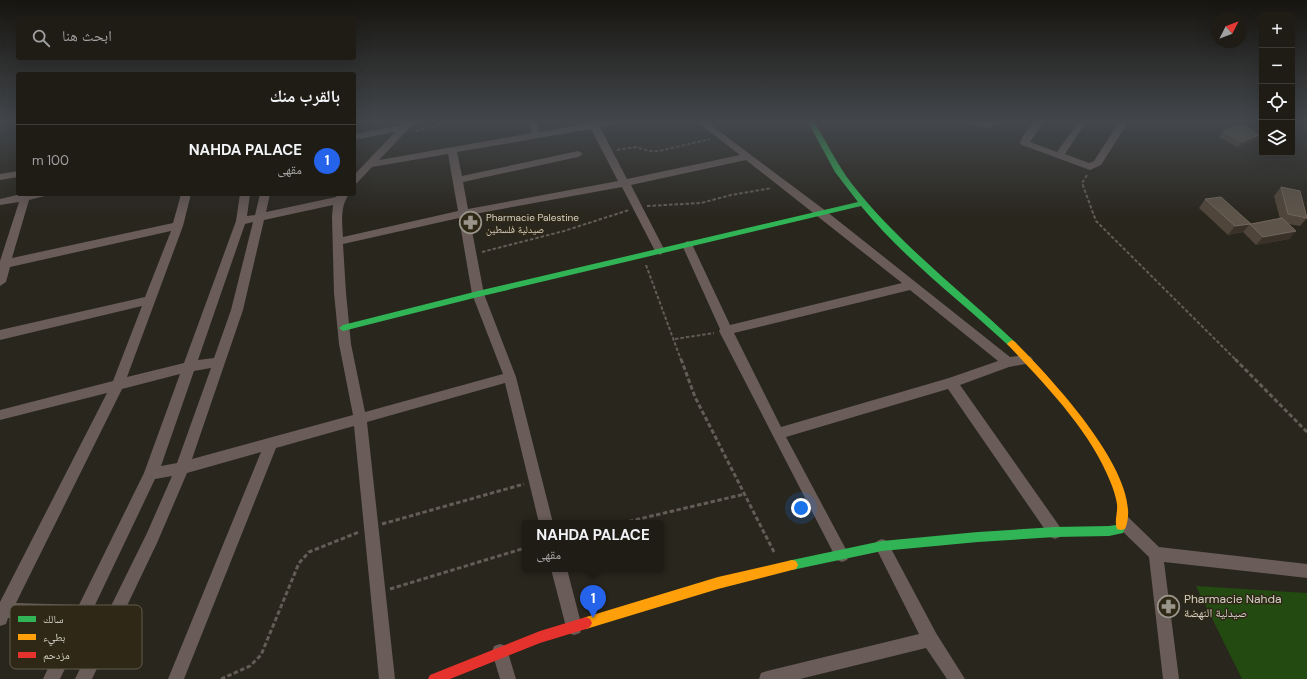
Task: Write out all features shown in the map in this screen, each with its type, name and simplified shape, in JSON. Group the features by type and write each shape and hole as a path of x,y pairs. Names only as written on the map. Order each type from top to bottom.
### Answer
{"street":[{"path":"356,179 379,154"},
{"path":"369,165 432,154"},
{"path":"453,154 478,294 510,377 545,520"},
{"path":"458,180 578,154"},
{"path":"610,154 660,251"},
{"path":"746,154 1008,362"},
{"path":"434,679 500,652 574,627 718,583 781,567 882,546 1055,532 1109,531 1118,529 1123,522 1123,503 1106,462 1070,408 1027,360 962,297 909,249 864,203 850,188 830,154"},
{"path":"1053,154 1084,165 1093,166 1100,160 1104,154"},
{"path":"338,242 464,213 626,183 749,156"},
{"path":"0,177 16,174"},
{"path":"0,202 21,196"},
{"path":"0,282 3,264 25,196"},
{"path":"2,613 116,386 178,226 186,196"},
{"path":"88,605 151,474 191,366 241,221 244,196"},
{"path":"120,605 152,538 182,468 237,310 265,196"},
{"path":"241,221 260,218 322,199 341,197 337,217 343,328 360,418 388,679"},
{"path":"343,328 478,294 642,255 687,246 864,203"},
{"path":"3,264 178,226"},
{"path":"687,246 725,331 842,555"},
{"path":"725,331 912,285"},
{"path":"0,335 149,300"},
{"path":"778,434 952,383 1008,362 1027,360"},
{"path":"0,415 191,366 219,362"},
{"path":"151,474 182,468 271,444 510,377"},
{"path":"952,383 1055,532"},
{"path":"176,679 271,444"},
{"path":"1123,522 1156,554 1307,571"},
{"path":"882,546 930,639 957,679"},
{"path":"1156,554 1171,679"},
{"path":"560,572 574,627"},
{"path":"767,679 930,639"},
{"path":"500,652 508,679"},
{"path":"51,679 56,669"},
{"path":"83,679 88,669"}],"path":[{"path":"1093,166 1082,183 1096,221 1260,383 1307,432"},
{"path":"471,255 564,231 638,207 666,203 681,205 785,185"},
{"path":"642,255 675,339 695,396 781,567"},
{"path":"675,339 725,331"},
{"path":"635,520 745,494"},
{"path":"378,593 522,549"}],"green space":[{"path":"1196,586 1307,593 1307,679 1242,679"}],"building":[{"path":"1281,187 1300,191 1307,218 1288,214"},
{"path":"1221,197 1251,224 1282,218 1296,231 1263,237 1250,224 1235,226 1205,199"}],"traffic: fast":[{"path":"828,154 850,187 886,228 1012,344"},
{"path":"343,328 478,294 864,203"},
{"path":"792,565 882,546 978,537 1055,532 1109,531 1119,529 1121,525"}],"traffic: slow":[{"path":"1012,344 1065,402 1085,428 1102,455 1115,481 1122,504 1121,525"},
{"path":"586,623 718,583 792,565"}],"traffic: jam":[{"path":"434,679 540,637 586,623"}],"place":[{"name":"Pharmacie Palestine صيدلية فلسطين","path":"470,223"},
{"name":"Pharmacie Nahda صيدلية النهضة","path":"1169,606"},
{"name":"NAHDA PALACE","path":"593,618"}]}
